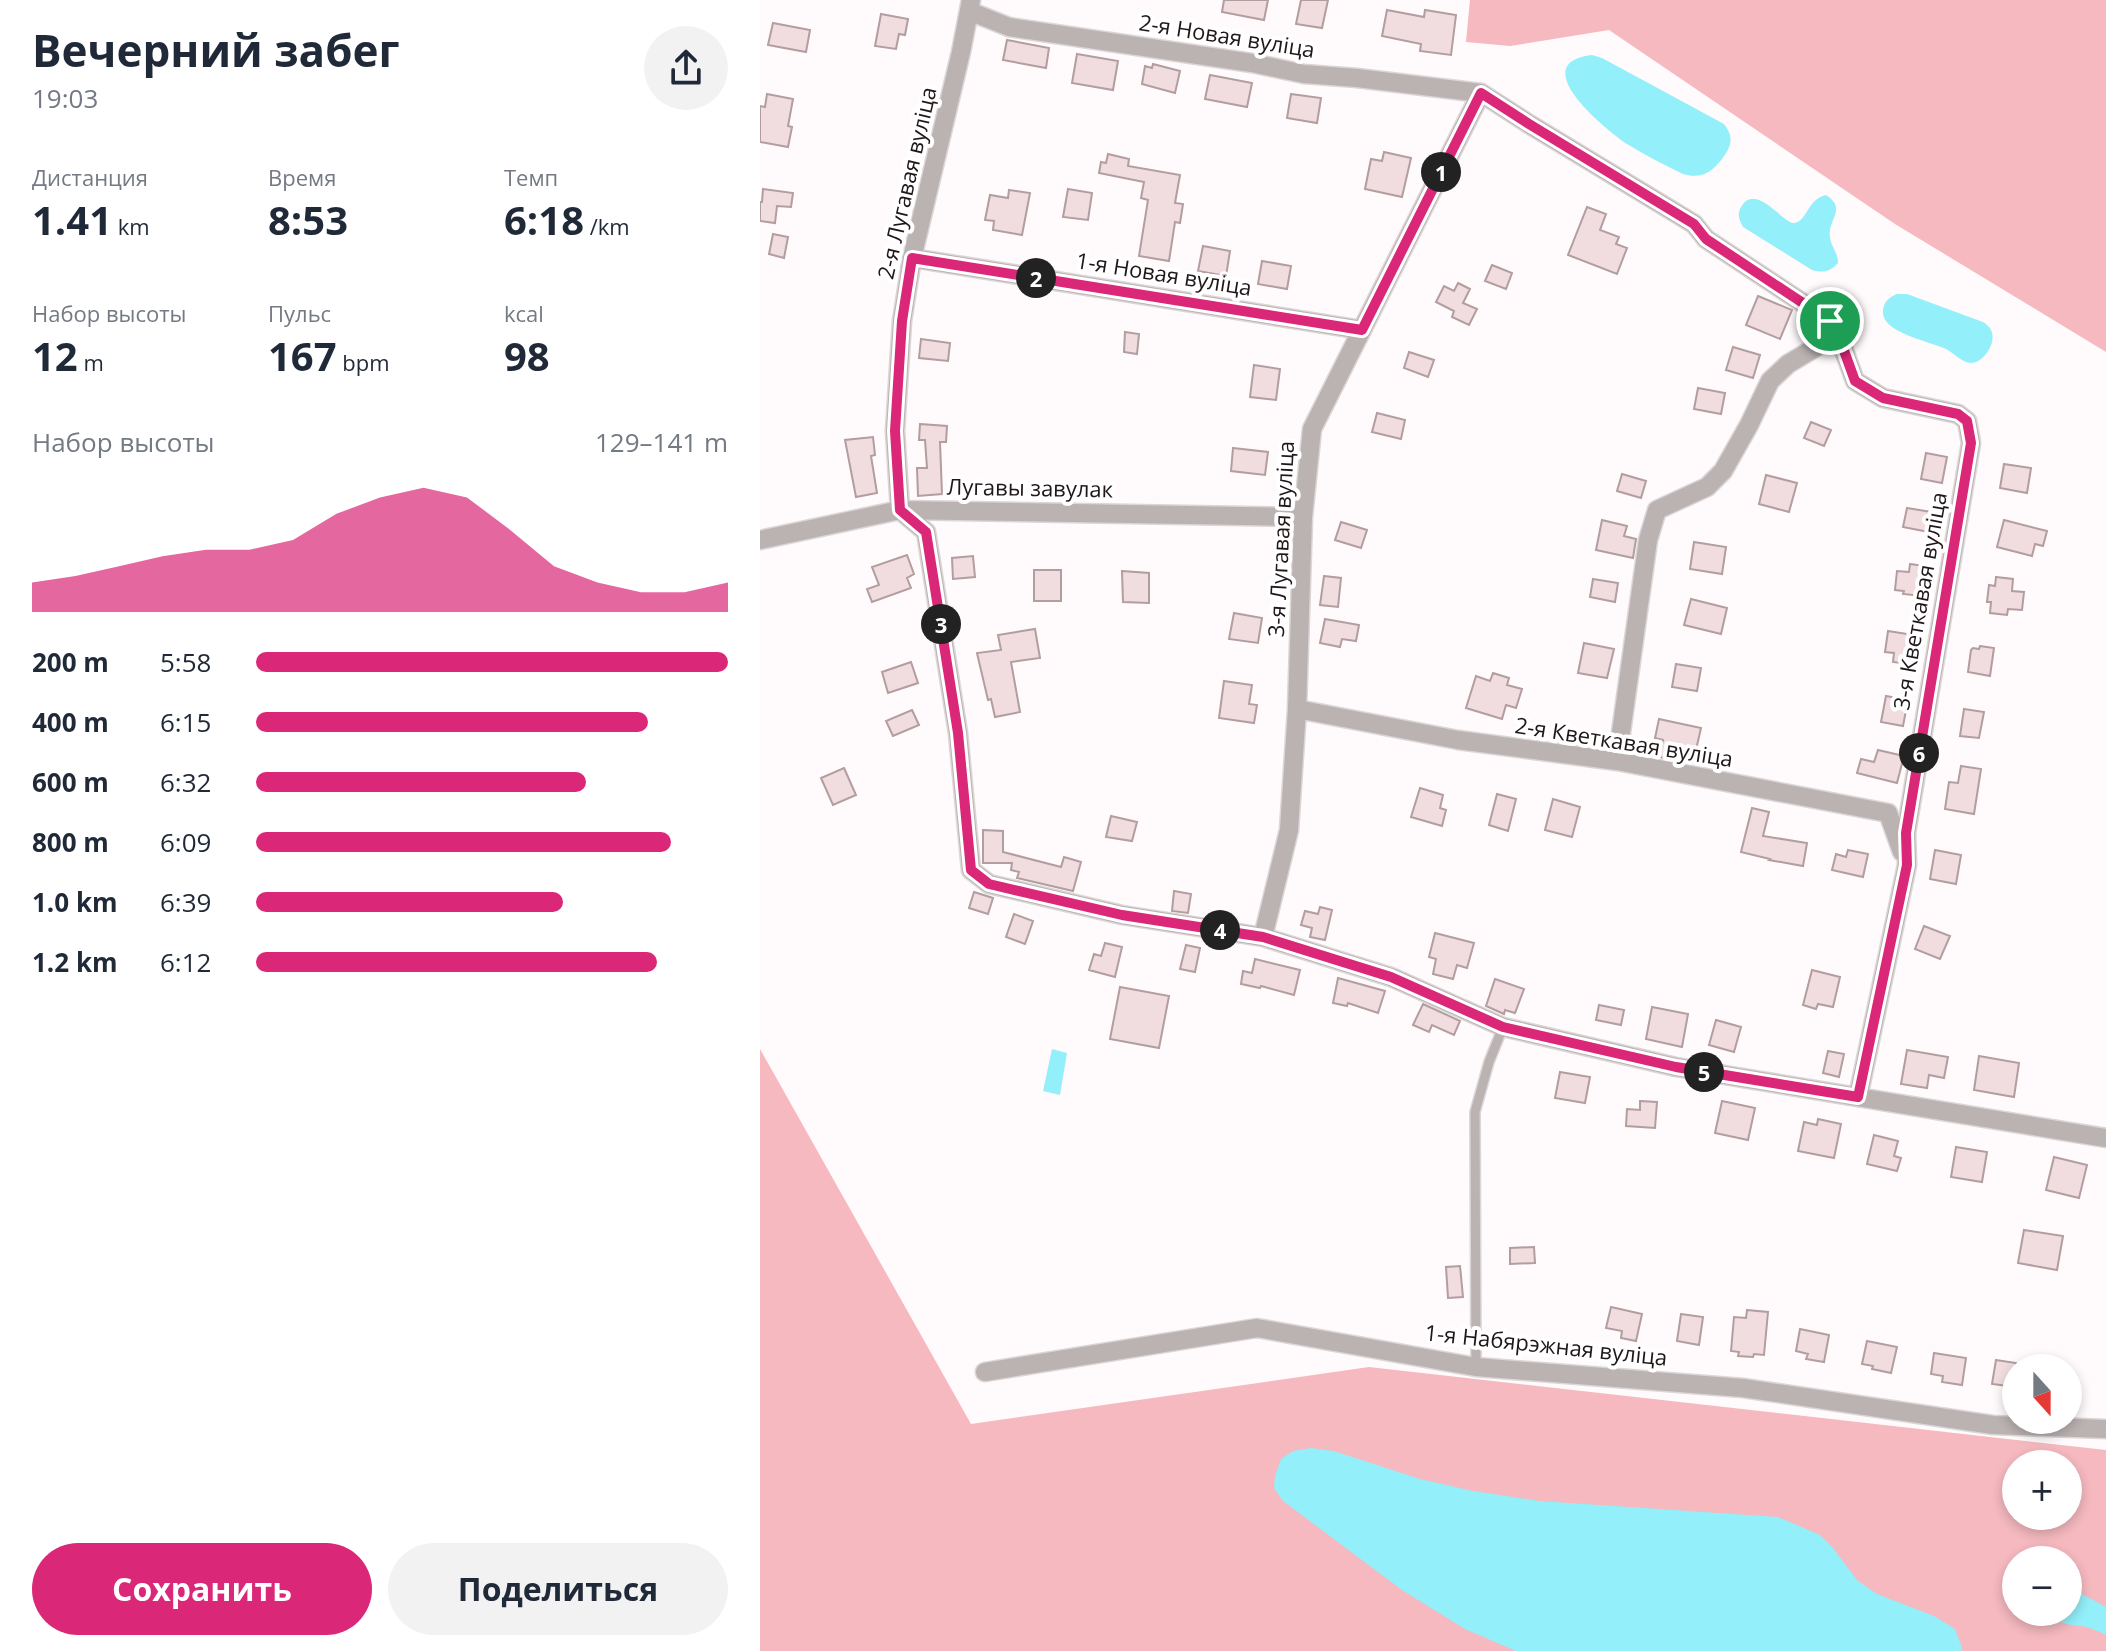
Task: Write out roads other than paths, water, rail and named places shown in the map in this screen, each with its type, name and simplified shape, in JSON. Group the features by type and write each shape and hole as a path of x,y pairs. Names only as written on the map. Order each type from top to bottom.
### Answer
{"street":[{"name":"2-я Новая вуліца","path":"970,6 1009,27 1252,63 1304,74 1481,93"},
{"name":"2-я Лугавая вуліца","path":"900,510 895,431 902,321 912,258 970,6"},
{"path":"1481,93 1694,224 1706,239 1830,321 1838,334 1788,364 1770,381 1723,471 1707,487 1657,510 1648,540 1617,761"},
{"name":"3-я Лугавая вуліца","path":"1263,937 1289,830 1297,709 1303,517 1312,429 1481,93"},
{"name":"1-я Новая вуліца","path":"912,258 1362,330"},
{"name":"3-я Кветкавая вуліца","path":"1838,334 1855,381 1883,398 1958,414 1967,421 1971,443 1906,833 1907,865 1858,1097"},
{"path":"900,510 926,532 958,733 971,870 989,884 1122,915 1263,937 1391,977 1503,1027 1676,1067 2106,1138"},
{"name":"Лугавы завулак","path":"760,540 900,510 1303,517"},
{"name":"2-я Кветкавая вуліца","path":"1297,709 1458,740 1617,761 1888,813 1907,865"},
{"name":"1-я Набярэжная вуліца","path":"985,1372 1257,1328 1476,1367 1743,1388 1993,1425 2106,1429"}],"lane":[{"path":"1476,1367 1475,1112 1503,1027"}],"water":[{"path":"1592,55 1724,124 1730,142 1722,159 1705,174 1683,174 1616,136 1588,111 1567,83 1566,70 1573,61"},
{"path":"1826,195 1836,210 1830,237 1838,263 1826,271 1812,270 1743,227 1739,218 1740,209 1746,201 1753,199 1768,205 1788,221 1798,222 1815,201"},
{"path":"1897,294 1907,294 1983,322 1993,336 1987,353 1982,359 1968,363 1944,348 1890,325 1885,319 1884,305"},
{"path":"1052,1049 1067,1053 1060,1095 1043,1091"},
{"path":"1311,1448 1334,1451 1420,1479 1540,1501 1778,1517 1820,1535 1857,1580 1877,1594 1934,1616 1955,1629 1962,1648 1961,1651 1516,1651 1465,1629 1402,1590 1283,1501 1274,1488 1281,1459 1293,1451"},
{"path":"2082,1594 2106,1607 2106,1635 2079,1626 2082,1626"}]}
